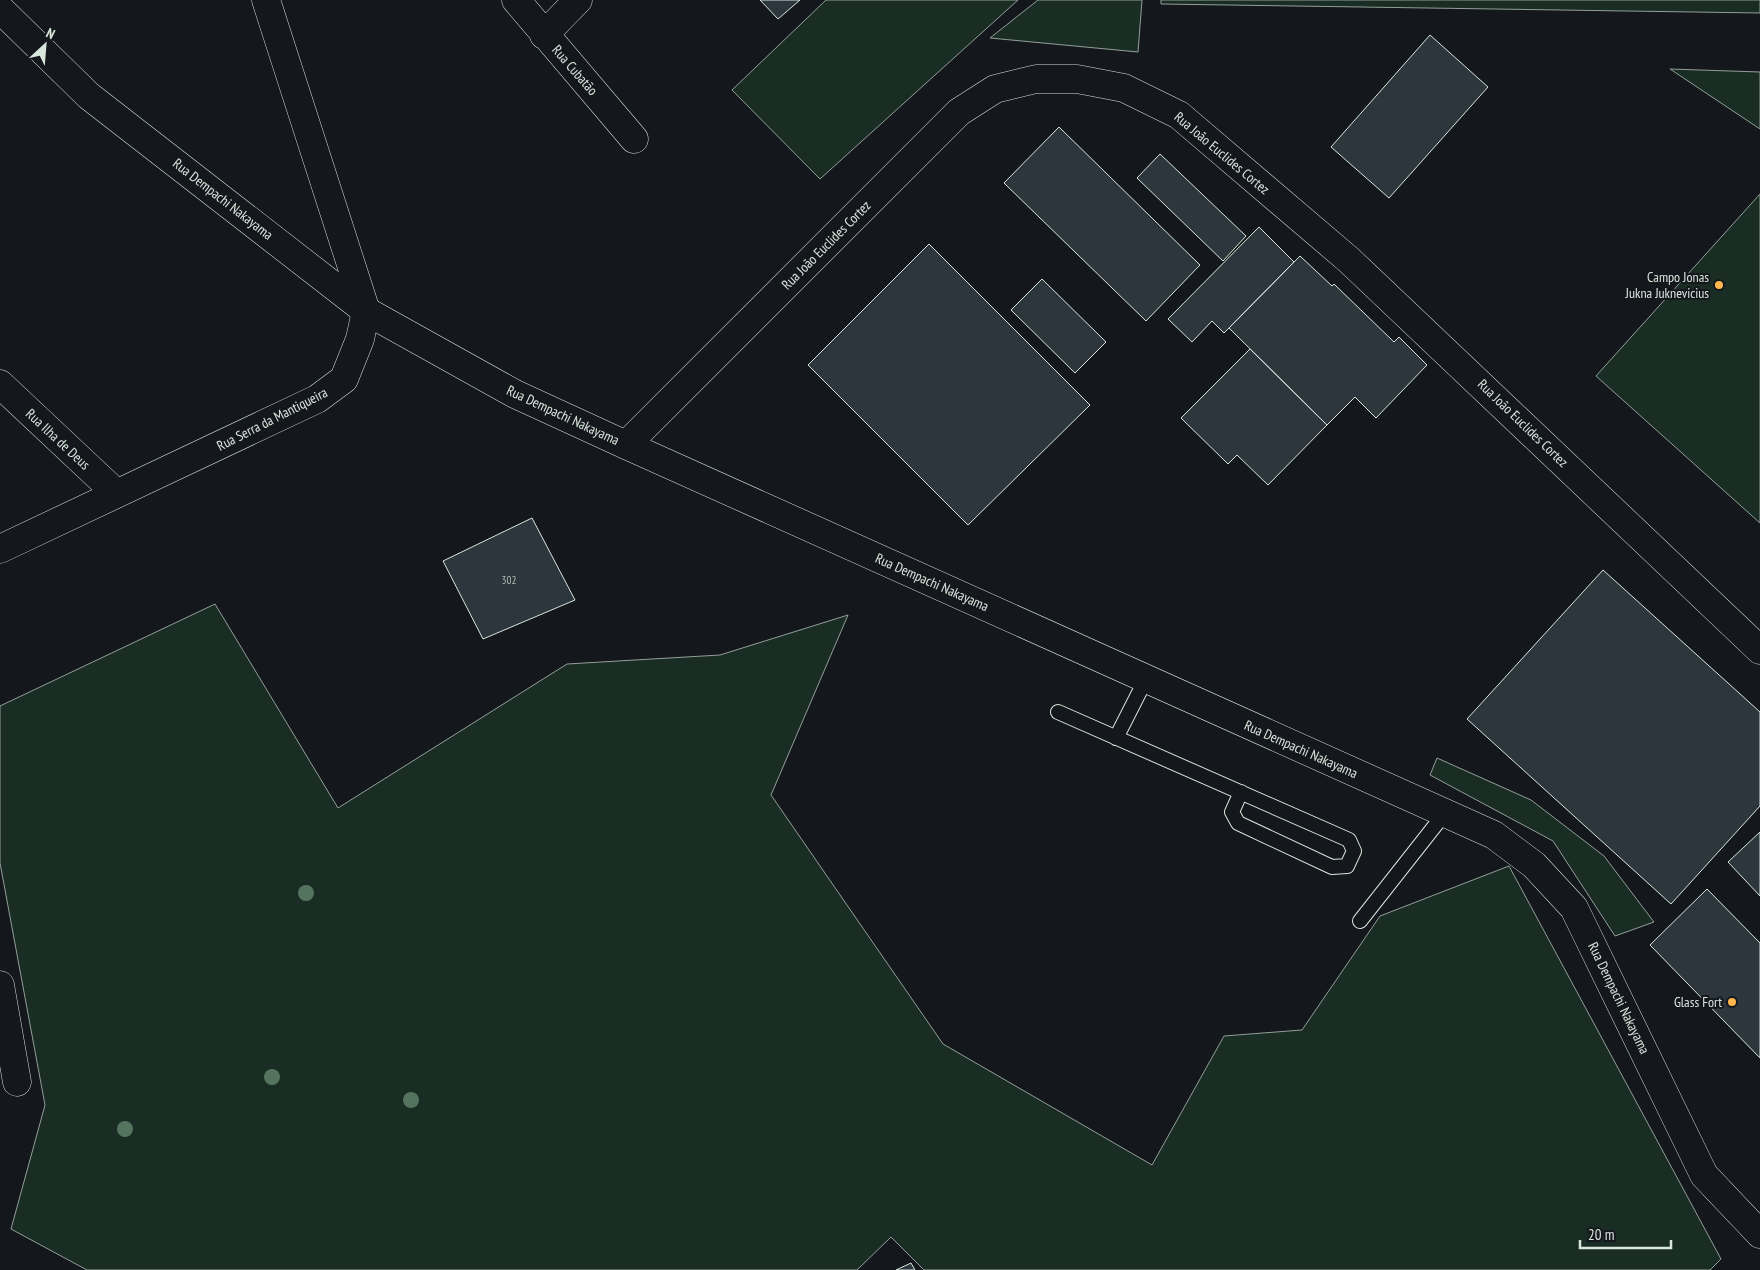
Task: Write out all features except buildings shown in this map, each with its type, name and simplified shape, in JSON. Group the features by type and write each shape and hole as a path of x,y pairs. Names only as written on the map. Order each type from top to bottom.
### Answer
{"street":[{"name":"Rua Serra da Mantiqueira","path":"0,549 318,399 344,380 360,339 366,311 266,0"},
{"name":"Rua Cubatão","path":"516,0 634,139"},
{"path":"544,35 578,0"},
{"name":"Rua Dempachi Nakayama","path":"0,9 89,96 366,311 515,394 1494,835 1534,865 1574,908 1704,1175 1760,1234"},
{"name":"Rua João Euclides Cortez","path":"626,445 959,112 994,89 1036,79 1077,79 1124,88 1179,114 1349,260 1760,650"},
{"name":"Rua Ilha de Deus","path":"0,384 116,493"},
{"path":"0,985 17,1082"}],"lane":[{"path":"1116,738 1146,678"},
{"path":"1058,712 1116,738 1240,792 1349,840 1354,851 1346,866 1332,867 1238,823 1232,812 1240,792"},
{"path":"1360,921 1445,813"}],"green space":[{"path":"826,0 1018,0 820,179 732,90"},
{"path":"1038,0 1142,0 1138,52 990,38"},
{"path":"1161,0 1760,0 1760,13 1161,4"},
{"path":"1670,69 1760,72 1760,129"},
{"name":"Campo Jonas Jukna Juknevicius","path":"1760,194 1760,523 1596,376"},
{"path":"215,604 338,808 567,664 720,655 848,615 771,795 943,1044 1152,1165 1224,1036 1302,1030 1380,916 1509,866 1721,1259 1710,1270 924,1270 891,1237 857,1270 87,1270 11,1229 45,1105 0,863 0,706"},
{"path":"1437,758 1531,800 1604,856 1654,922 1615,936 1553,841 1430,775"}],"place":[{"name":"Campo Jonas Jukna Juknevicius","path":"1719,285"},
{"name":"Glass Fort","path":"1732,1002"}]}
